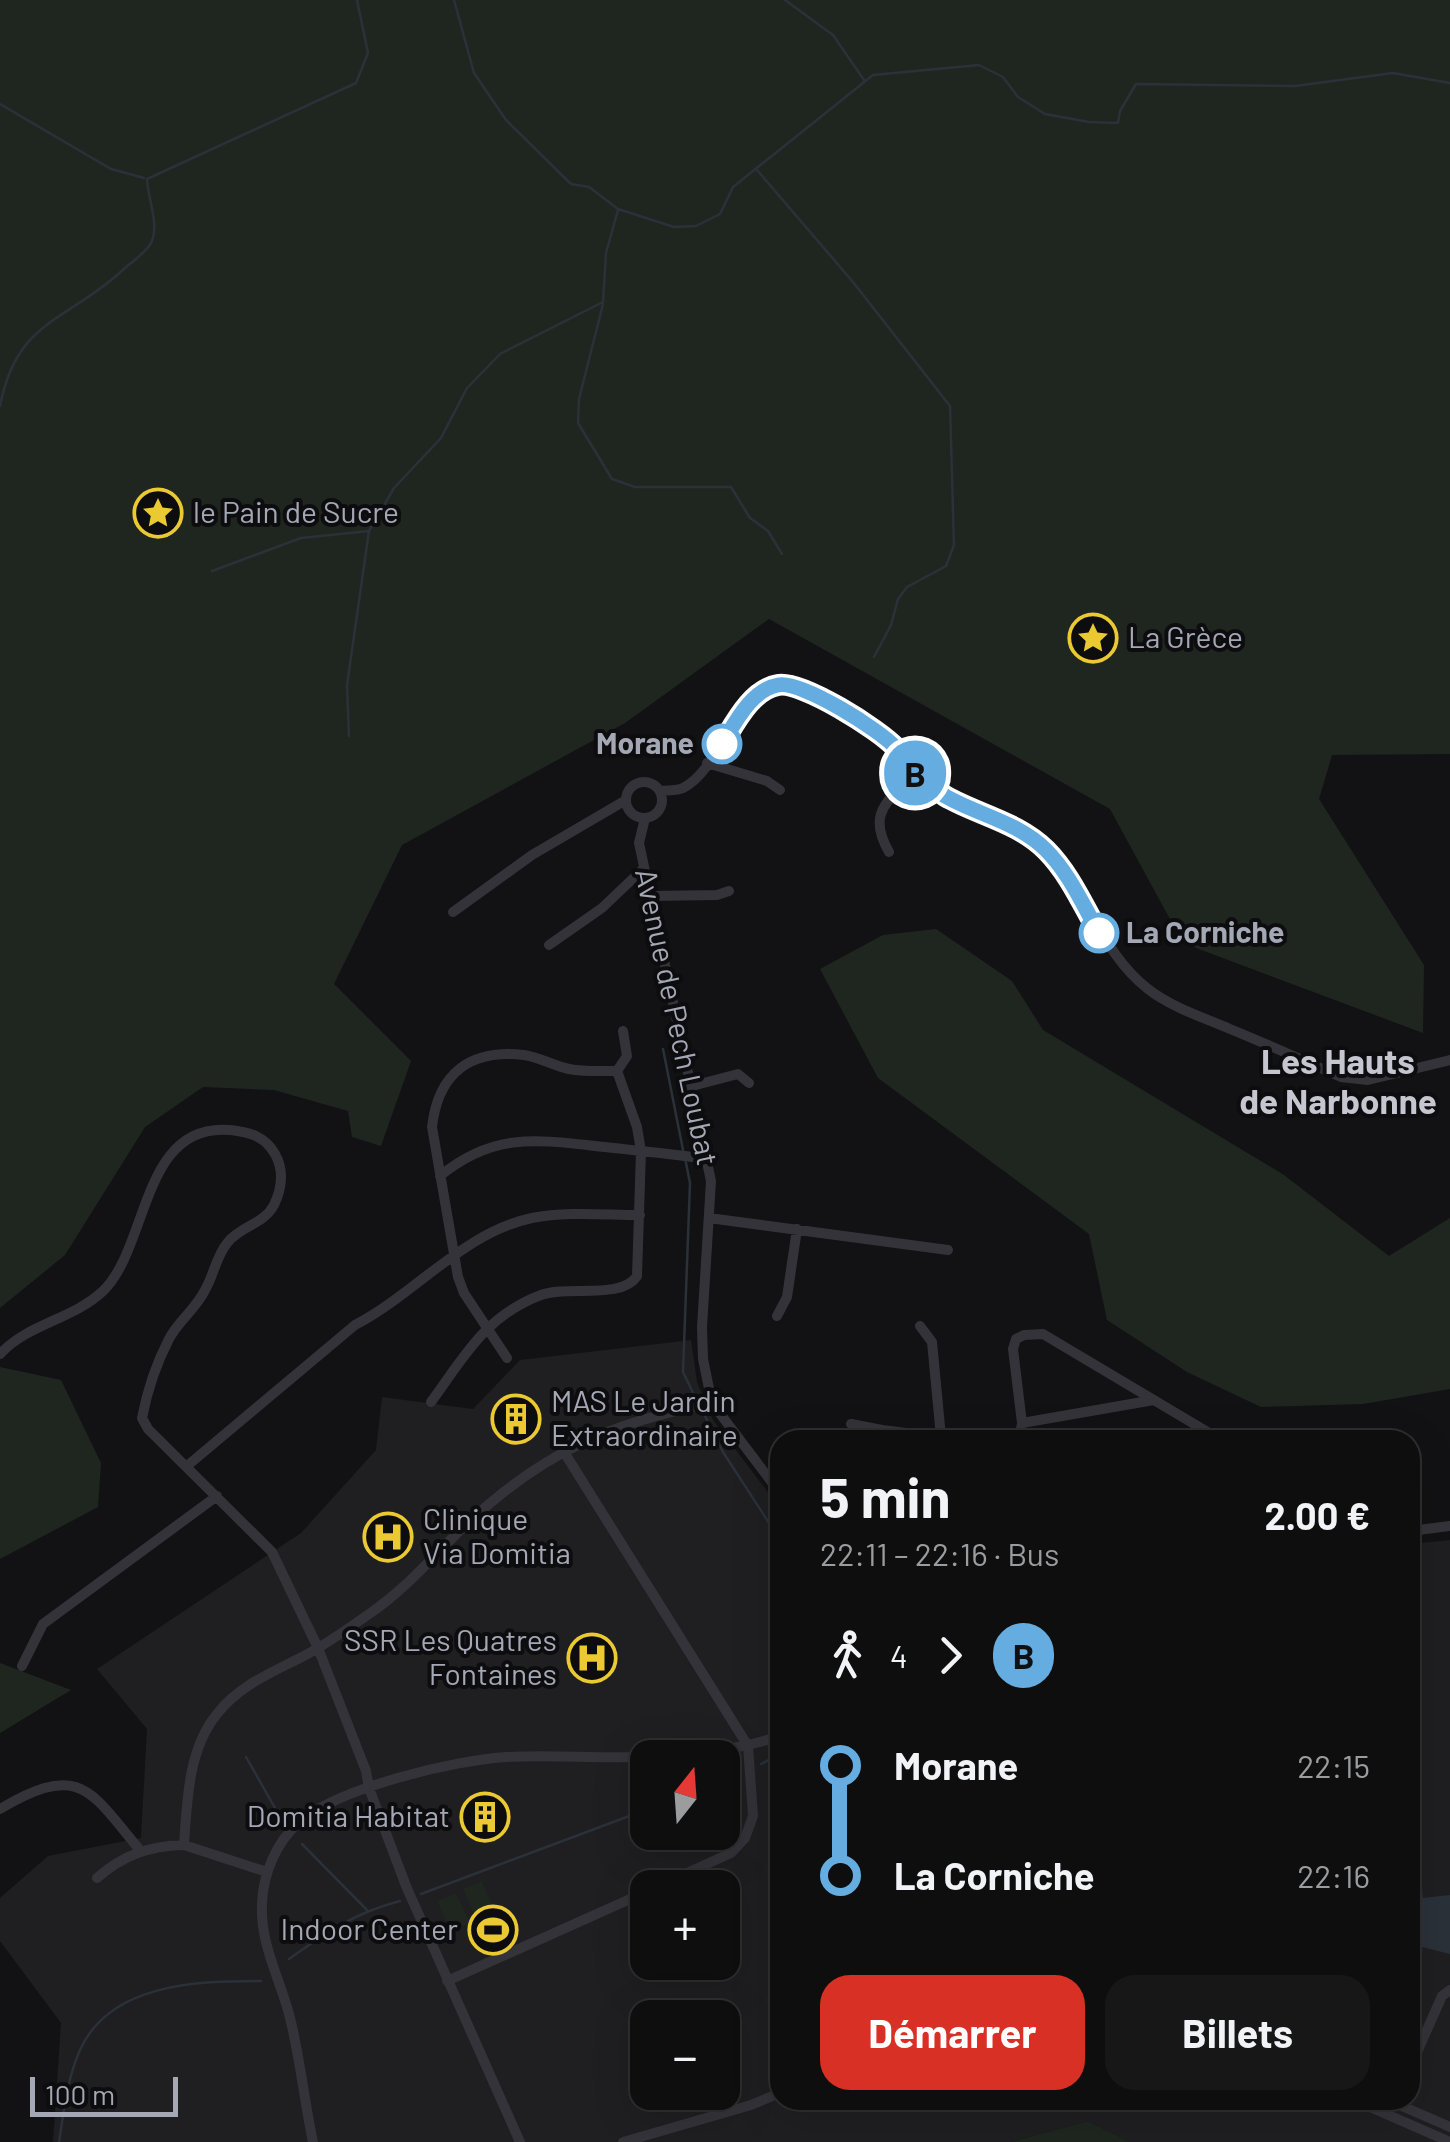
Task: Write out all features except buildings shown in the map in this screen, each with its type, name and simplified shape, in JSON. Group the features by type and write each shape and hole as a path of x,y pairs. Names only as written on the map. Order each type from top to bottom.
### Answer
{"street":[{"path":"660,791 682,788 708,764 754,696 777,685 793,684 810,690 894,746 914,771 946,796 1016,828 1043,847 1062,867 1105,944 1150,992 1341,1078 1368,1080 1450,1060"},
{"path":"708,764 768,781 780,790"},
{"path":"889,852 878,834 879,815 914,771"},
{"path":"453,912 532,854 626,800 638,783 653,784 660,791 660,809 644,818 630,810 626,800"},
{"name":"Avenue de Pech Loubat","path":"644,818 640,843 644,868 711,1181 702,1327 708,1404 770,1482"},
{"path":"549,945 602,908 644,868"},
{"path":"650,896 716,896 729,891"},
{"path":"616,1071 627,1056 623,1031"},
{"path":"507,1358 464,1293 453,1257 432,1127 435,1103 450,1075 473,1060 526,1055 567,1068 616,1071"},
{"path":"431,1402 487,1326 534,1298 553,1292 628,1286 636,1276 641,1151 637,1127 616,1071"},
{"path":"692,1086 738,1074 749,1084"},
{"path":"0,1354 14,1339 81,1308 104,1290 130,1250 142,1208 166,1160 184,1143 200,1134 221,1130 258,1136 269,1144 282,1170 276,1200 264,1218 238,1232 226,1244 196,1308 170,1338 142,1418 148,1430 272,1552 318,1648 406,1886 520,2142"},
{"path":"440,1176 472,1153 530,1139 707,1159"},
{"path":"188,1466 355,1325 482,1238 532,1218 640,1215"},
{"path":"709,1218 948,1250"},
{"path":"778,1316 787,1298 797,1229"},
{"path":"920,1326 932,1342 939,1430"},
{"path":"1021,1430 1013,1349 1016,1339 1024,1334 1043,1334 1204,1430"},
{"path":"1022,1424 1154,1400"},
{"path":"184,1845 197,1750 215,1716 235,1694 374,1612 428,1567 497,1496 540,1463 586,1439 639,1420 708,1404"},
{"path":"852,1424 882,1430"},
{"path":"564,1452 748,1746 753,1816 745,1838 730,1853 693,1870"},
{"path":"22,1666 43,1624 217,1496"},
{"path":"1420,1530 1450,1526"},
{"path":"312,2142 290,2017 262,1931 267,1872 278,1847 298,1823 317,1810 369,1788 444,1765 487,1758 657,1757 748,1746 770,1739"},
{"path":"0,1809 50,1787 80,1787 103,1803 140,1850"},
{"path":"96,1878 140,1850 184,1845 267,1872"},
{"path":"448,1981 630,1899"},
{"path":"1420,2046 1442,1996 1450,1990"},
{"path":"622,2142 770,2097"},
{"path":"1376,2110 1450,2142"},
{"path":"1390,2116 1391,2110"},
{"path":"1413,2110 1450,2127"}],"shaded area":[{"path":"0,0 1450,0 1450,754 1332,755 1319,799 1424,965 1423,1033 1183,943 1110,809 769,619 625,723 402,845 334,984 411,1061 381,1146 352,1137 348,1111 274,1090 203,1087 145,1127 65,1255 0,1308"},
{"path":"936,929 1012,981 1043,1030 1284,1175 1389,1256 1450,1218 1450,1389 1363,1404 1261,1407 1187,1372 1107,1320 1089,1234 878,1078 820,969 883,935"},
{"path":"691,1340 697,1382 713,1420 770,1495 770,2110 1420,2110 1420,1543 1450,1540 1450,2142 1130,2142 1088,2121 1010,2142 53,2142 61,2023 0,1941 0,1898 48,1856 141,1838 147,1729 97,1669 301,1533 376,1450 382,1397 473,1409 520,1360"},
{"path":"0,1367 61,1380 101,1463 98,1507 0,1559"},
{"path":"0,1663 71,1690 0,1733"},
{"path":"1420,1866 1423,1898 1450,1895 1450,1954 1420,1946"},
{"path":"482,1881 495,1911 476,1919 463,1889"},
{"path":"456,1893 470,1923 450,1931 437,1901"},
{"path":"1088,2121 1130,2142 1010,2142"}],"waterway":[{"path":"147,179 356,83 368,53 357,0"},
{"path":"454,0 474,73 506,120 571,184 589,187 618,209 674,227 696,226 720,214 733,187 873,75 979,65 1003,77 1018,97 1045,114 1118,123 1120,111 1136,84 1295,86 1393,73 1450,83"},
{"path":"785,0 833,35 864,80"},
{"path":"0,104 111,169 144,178"},
{"path":"757,170 853,282 950,406 954,545 946,566 907,587 898,599 891,625 874,657"},
{"path":"0,406 8,377 32,338 104,286 150,245 154,227 147,180"},
{"path":"349,736 347,685 369,531 394,488 441,438 467,388 500,354 603,302 606,253 618,210"},
{"path":"603,304 579,399 578,423 612,479 635,487 731,487 750,518 768,531 782,554"},
{"path":"212,571 301,538 369,531"},
{"path":"663,1049 683,1150"},
{"path":"685,1158 690,1183 683,1372 697,1401"},
{"path":"701,1408 723,1452 770,1525"},
{"path":"246,1757 279,1815"},
{"path":"761,1764 770,1759"},
{"path":"421,1894 630,1816"},
{"path":"302,1844 367,1910"},
{"path":"289,1959 342,1924 400,1901"},
{"path":"59,2142 69,2084 80,2050 94,2028 112,2011 158,1990 210,1982 261,1981"}],"bus line":[{"name":"B","path":"722,744 754,696 777,685 793,684 810,690 894,746 930,786 1016,828 1043,847 1062,867 1099,933"}],"place":[{"name":"le Pain de Sucre","path":"158,513"},
{"name":"La Grèce","path":"1093,638"},
{"name":"Morane","path":"722,744"},
{"name":"La Corniche","path":"1099,933"},
{"name":"MAS Le Jardin Extraordinaire","path":"516,1419"},
{"name":"Clinique Via Domitia","path":"388,1537"},
{"name":"SSR Les Quatres Fontaines","path":"592,1658"},
{"name":"Domitia Habitat","path":"485,1817"},
{"name":"Indoor Center","path":"493,1930"}],"district":[{"name":"Les Hauts de Narbonne","path":"1338,1082"}]}
